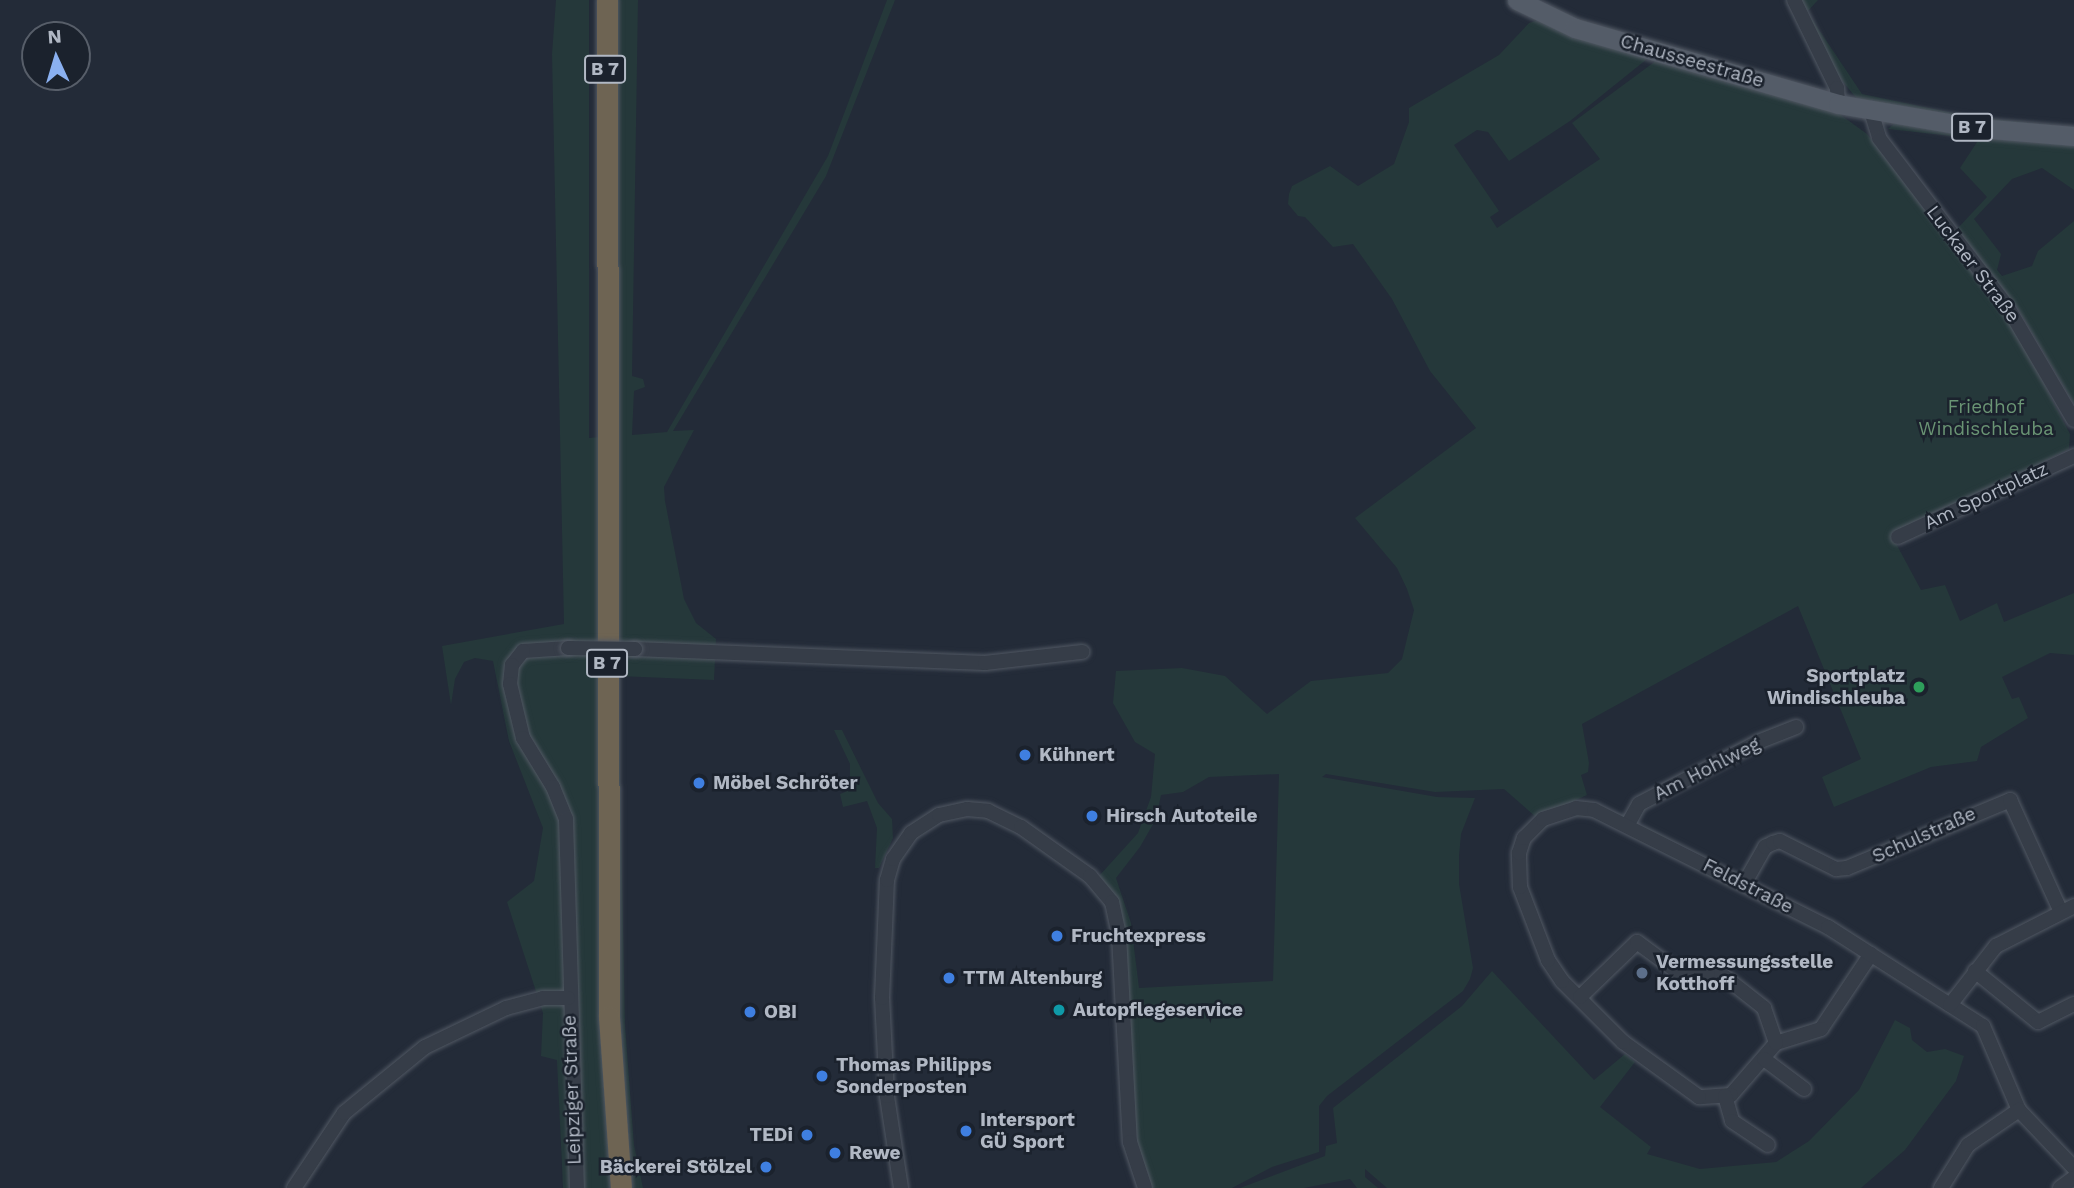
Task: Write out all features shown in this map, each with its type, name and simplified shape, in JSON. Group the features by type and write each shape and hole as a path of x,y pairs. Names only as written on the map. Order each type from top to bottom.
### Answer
{"highway":[{"name":"B 7","path":"594,0 596,1039 608,1188"},
{"name":"B 7","path":"607,0 609,1003 612,1109 621,1188"}],"main road":[{"name":"Chausseestraße","path":"1517,0 1575,28 1838,104 1871,111"},
{"name":"B 7","path":"1871,111 1979,128 2074,135"}],"street":[{"path":"1794,0 1838,88 1838,104"},
{"name":"Luckaer Straße","path":"1871,111 1878,138 2007,306 2074,420"},
{"name":"Am Sportplatz","path":"1898,537 2074,456"},
{"path":"568,998 566,819 553,787 523,738 510,684 512,666 523,651 635,649 985,663 1082,652"},
{"name":"Am Hohlweg","path":"1628,824 1639,804 1758,742 1797,727"},
{"name":"Schulstraße","path":"1744,884 1765,847 1773,843 1780,841 1836,869 1847,868 2010,800 2067,909"},
{"name":"Feldstraße","path":"1580,997 1548,960 1520,887 1519,853 1535,824 1576,808 1628,824 1744,884 1871,954 1983,1026 2019,1110"},
{"path":"901,1188 887,1097 882,998 887,880 893,859 911,833 939,815 967,809 988,811 1021,827 1090,876 1112,902 1119,935 1130,1142 1145,1188"},
{"path":"1950,1005 1996,946 2067,909"},
{"path":"1776,1043 1764,1008 1721,974 1679,973 1637,942 1580,997 1623,1042 1685,1091 1699,1097 1725,1096 1742,1086 1776,1043 1821,1029 1871,954"},
{"path":"1975,971 2038,1022 2074,1004"},
{"name":"Leipziger Straße","path":"294,1188 344,1114 425,1047 506,1008 542,998 568,998 577,1188"},
{"path":"1764,1059 1804,1088"},
{"path":"1725,1096 1732,1121 1768,1145"},
{"path":"1941,1188 1968,1145 2019,1110 2074,1168"},
{"path":"2060,1188 2074,1178"}],"green space":[{"path":"556,0 589,0 589,438 612,436 614,0 638,0 632,376 643,379 645,387 634,391 632,435 667,432 828,156 887,0 895,0 826,176 673,431 694,430 664,487 665,501 684,599 696,623 716,639 714,680 618,676 625,1026 634,1145 643,1188 563,1188 557,1060 541,1056 543,1013 507,902 534,881 543,828 509,741 493,661 475,658 464,662 455,679 451,705 442,646 564,624 552,54"},
{"path":"1799,0 1818,0 1807,12 1862,94 1967,116 2074,128 2010,126 1858,100 1839,77"},
{"name":"Friedhof Windischleuba","path":"1541,19 1647,59 1570,121 1509,161 1488,132 1477,130 1454,145 1499,211 1490,217 1497,228 1600,159 1572,123 1657,60 1838,113 1867,134 2013,325 2070,434 2069,449 1892,536 1921,590 1945,585 1960,621 1997,603 2004,622 2074,593 2074,655 2050,653 2002,677 2012,699 2019,697 2028,718 1981,747 1977,761 1931,767 1834,807 1822,777 1861,759 1798,606 1582,724 1589,763 1588,772 1581,775 1587,795 1537,818 1504,789 1435,792 1326,774 1322,777 1437,797 1475,798 1461,834 1459,856 1459,884 1473,968 1470,979 1463,991 1327,1096 1319,1106 1319,1152 1272,1167 1232,1188 1151,1188 1137,1150 1124,922 1099,876 1138,833 1151,797 1155,754 1135,742 1113,703 1116,671 1182,668 1225,676 1267,714 1311,681 1388,673 1402,659 1414,610 1407,589 1397,568 1355,518 1476,428 1430,371 1392,299 1353,244 1333,247 1305,217 1298,216 1288,204 1289,194 1292,186 1330,166 1358,186 1394,164 1409,122 1409,108 1499,55 1529,23","holes":["1279,774 1273,981 1139,988 1131,923 1116,878 1140,847 1156,819 1161,795 1183,792 1209,777"]},
{"path":"1895,123 2074,141 2074,190 2042,168 2012,179 1974,219 2001,254 1997,270 2002,276 2032,266 2038,251 2074,221 2074,404 2017,307 1957,229 1987,197 1960,168 1979,139 1888,129"},
{"path":"834,730 842,730 878,803 892,819 893,838 879,868 875,868 877,828 867,801 843,807 840,794 850,790 850,764"},
{"path":"1492,971 1594,1080 1625,1054 1635,1062 1600,1107 1651,1147 1647,1154 1700,1169 1776,1162 1809,1141 1859,1090 1895,1020 1910,1028 1912,1040 1927,1052 1945,1049 1964,1056 1956,1081 1905,1150 1861,1188 1387,1188 1365,1169 1365,1177 1378,1188 1357,1188 1350,1179 1304,1188 1240,1188 1325,1156 1326,1146 1337,1143 1333,1108 1462,1006"}],"place":[{"name":"Sportplatz Windischleuba","path":"1919,687"},
{"name":"Kühnert","path":"1025,755"},
{"name":"Möbel Schröter","path":"699,783"},
{"name":"Hirsch Autoteile","path":"1092,816"},
{"name":"Fruchtexpress","path":"1057,936"},
{"name":"Vermessungsstelle Kotthoff","path":"1642,973"},
{"name":"TTM Altenburg","path":"949,978"},
{"name":"Autopflegeservice","path":"1059,1010"},
{"name":"OBI","path":"750,1012"},
{"name":"Thomas Philipps Sonderposten","path":"822,1076"},
{"name":"Intersport GÜ Sport","path":"966,1131"},
{"name":"TEDi","path":"807,1135"},
{"name":"Rewe","path":"835,1153"},
{"name":"Bäckerei Stölzel","path":"766,1167"}]}
